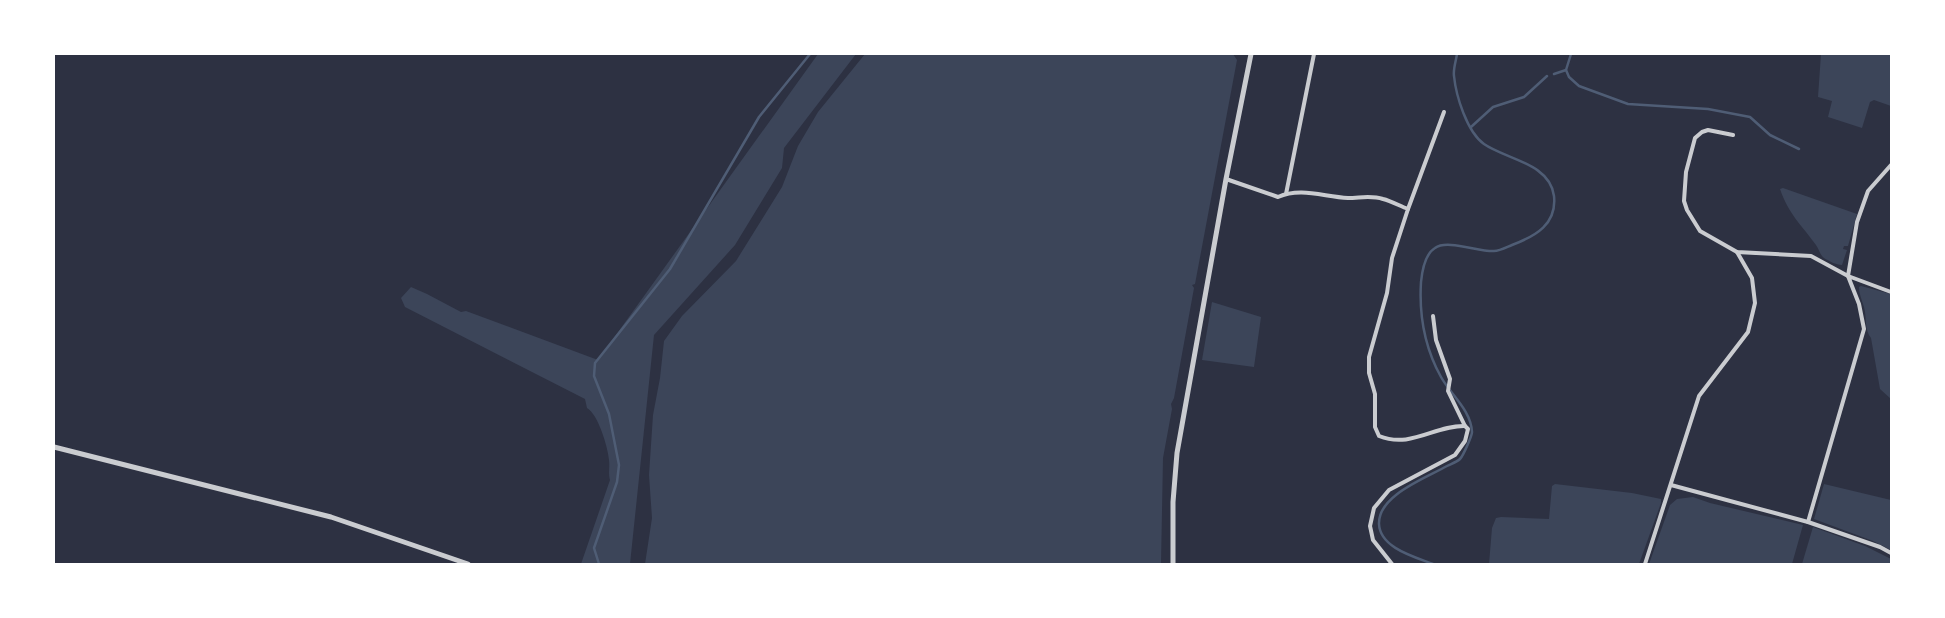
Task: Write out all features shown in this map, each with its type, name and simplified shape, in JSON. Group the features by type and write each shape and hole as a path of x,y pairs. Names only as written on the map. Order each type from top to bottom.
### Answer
{"street":[{"path":"1173,564 1173,502 1177,453 1226,180 1251,54"},
{"path":"1286,194 1314,54"},
{"path":"1444,112 1392,258 1387,293 1369,357 1369,374 1375,394 1374,427 1379,436 1409,440 1456,426 1465,426"},
{"path":"1733,135 1708,130 1697,135 1687,163 1684,202 1700,231 1736,252 1811,256 1848,276 1891,292"},
{"path":"1808,522 1864,329 1859,304 1848,276 1858,222 1868,191 1891,164"},
{"path":"1226,180 1278,197 1286,194 1318,193 1347,198 1368,196 1383,199 1408,209"},
{"path":"1646,564 1699,396 1748,332 1755,303 1752,278 1736,252"},
{"path":"1392,564 1373,540 1370,526 1374,508 1389,490 1455,455 1465,441 1468,429 1448,391 1450,379 1436,340 1433,316"},
{"path":"54,447 331,516 468,564"},
{"path":"1671,485 1808,522 1880,547 1891,553"}],"shaded area":[{"path":"818,54 856,54 784,148 782,168 735,245 654,335 630,564 581,564 610,480 607,447 599,424 587,408 585,399 405,307 401,298 411,287 461,312 466,311 598,360"},
{"path":"865,54 1233,54 1237,60 1195,284 1192,285 1194,288 1174,398 1171,404 1172,409 1163,458 1161,564 645,564 652,518 649,475 653,415 664,341 682,316 736,261 782,187 798,146 818,112"},
{"path":"1821,54 1891,54 1891,106 1874,100 1870,102 1862,128 1828,117 1832,101 1818,97"},
{"path":"1783,188 1857,214 1848,246 1844,246 1843,249 1847,250 1842,265 1830,262 1821,255 1816,245 1787,206 1780,189"},
{"path":"1859,287 1891,294 1891,399 1880,389 1871,338 1866,327 1865,311"},
{"path":"1212,302 1261,317 1254,367 1202,360"},
{"path":"1555,484 1632,493 1661,499 1639,564 1489,564 1492,528 1496,518 1549,519 1552,486"},
{"path":"1824,484 1891,500 1891,550 1873,541 1814,519"},
{"path":"1693,497 1710,503 1803,525 1792,564 1649,564 1670,505 1677,499"},
{"path":"1813,527 1865,546 1891,559 1891,564 1802,564"}],"waterway":[{"path":"599,564 594,548 617,482 619,465 609,414 594,376 595,363 670,269 759,117 810,54"},
{"path":"1433,564 1408,555 1392,545 1385,539 1379,524 1386,504 1395,496 1416,482 1460,459 1472,432 1468,417 1435,366 1427,343 1421,306 1421,278 1425,264 1429,254 1440,246 1455,245 1488,251 1501,250 1537,233 1548,221 1554,206 1551,185 1544,176 1525,163 1484,144 1472,131 1463,113 1455,84 1454,71 1457,54"},
{"path":"1554,74 1566,70 1571,54"},
{"path":"1566,70 1569,77 1579,86 1628,104 1708,109 1750,117 1770,135 1799,149"},
{"path":"1471,127 1493,107 1524,97 1547,76"}]}
